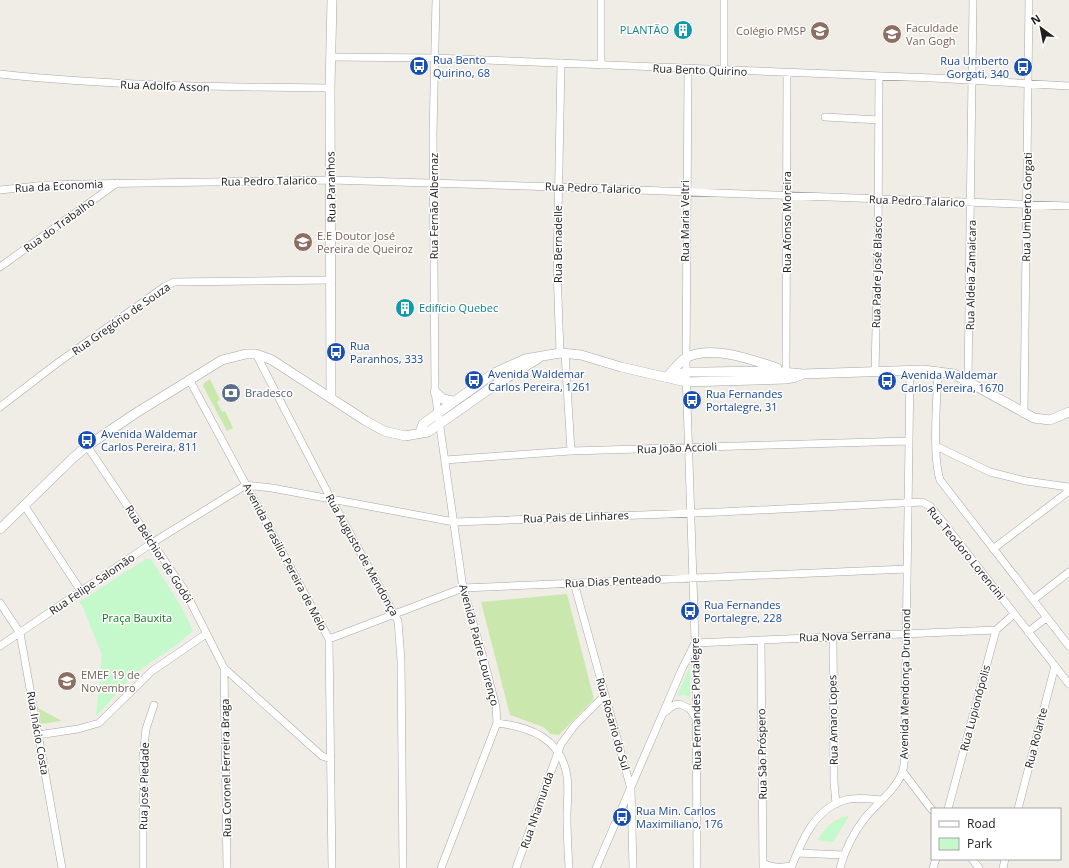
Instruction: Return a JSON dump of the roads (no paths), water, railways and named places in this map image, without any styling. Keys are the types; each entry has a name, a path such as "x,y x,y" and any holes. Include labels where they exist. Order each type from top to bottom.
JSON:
{"street":[{"name":"Rua Paranhos","path":"331,397 332,280 330,88 332,0"},
{"name":"Rua Fernão Albernaz","path":"436,0 434,58 435,392 438,412"},
{"path":"601,0 601,65"},
{"path":"724,0 724,71"},
{"name":"Rua Aldeia Zamaicara","path":"968,382 972,203 973,0"},
{"name":"Rua Umberto Gorgati","path":"1024,414 1029,0"},
{"name":"Rua Bento Quirino","path":"331,57 434,58 688,70 879,76 1069,86"},
{"name":"Rua Bernadelle","path":"561,63 557,269 571,451"},
{"name":"Rua Maria Veltri","path":"686,372 685,191 688,70"},
{"name":"Rua Afonso Moreira","path":"786,371 787,73"},
{"name":"Rua Adolfo Asson","path":"0,74 65,82 145,86 330,88"},
{"name":"Rua Padre José Blasco","path":"874,372 879,76"},
{"path":"825,117 879,120"},
{"name":"Rua Pedro Talarico","path":"117,183 331,180 685,191 1069,206"},
{"name":"Rua da Economia","path":"0,190 46,185 117,183"},
{"name":"Rua do Trabalho","path":"0,267 117,183"},
{"name":"Rua Gregório de Souza","path":"0,407 56,364 164,287 174,282 332,280"},
{"path":"420,433 423,424 438,412 500,370 525,359 563,353 581,355 633,370 686,382 786,379 803,374"},
{"path":"0,529 87,446 189,379 222,360 246,354 256,354 272,360 384,431 405,436 428,432 495,385 539,358"},
{"name":"Rua Augusto de Mendonça","path":"256,354 331,499 395,614 401,642 403,868"},
{"path":"667,377 685,358 698,354 726,354 746,358 786,371 803,374 910,370 938,371 954,374 1024,414 1034,418 1050,420 1069,412"},
{"path":"908,503 910,370"},
{"path":"667,377 686,372 786,371"},
{"name":"Rua Teodoro Lorencini","path":"938,371 936,446 937,470 940,480 1069,646"},
{"name":"Rua Fernandes Portalegre","path":"686,372 696,670 697,868"},
{"name":"Avenida Brasilio Pereira de Melo","path":"189,379 329,639 332,868"},
{"path":"435,392 443,399 453,401"},
{"name":"Avenida Padre Lourenço","path":"438,412 463,588 496,707 497,723 441,868"},
{"name":"Rua João Accioli","path":"445,460 571,451 909,441"},
{"name":"Rua Belchior de Godói","path":"87,446 185,590 224,668 322,756 331,759"},
{"path":"936,446 990,472 1026,481 1069,487"},
{"name":"Rua Pais de Linhares","path":"246,485 272,488 454,522 908,503"},
{"name":"Rua Felipe Salomão","path":"0,646 152,543 246,485"},
{"path":"993,549 1069,491"},
{"name":"Rua Teodoro Lorencini","path":"908,503 922,502 930,506 1069,684"},
{"name":"Avenida Mendonça Drumond","path":"840,868 844,855 856,831 903,772 907,634 908,503"},
{"path":"24,505 81,591"},
{"name":"Rua Dias Penteado","path":"329,639 463,588 907,569"},
{"path":"1033,600 1069,572"},
{"name":"Rua Rosario do Sul","path":"574,583 631,789 633,868"},
{"name":"Rua Inácio Costa","path":"0,603 20,633 62,868"},
{"path":"996,630 1014,614"},
{"path":"1028,632 1046,618"},
{"name":"Rua Nova Serrana","path":"695,642 996,630"},
{"name":"Rua Lupionópolis","path":"948,808 996,630"},
{"path":"38,735 78,729 99,723 152,671 206,634"},
{"name":"Rua Amaro Lopes","path":"833,637 834,782 836,804"},
{"name":"Rua São Próspero","path":"761,640 763,865"},
{"path":"596,868 662,714 695,642"},
{"path":"682,669 689,665 696,670"},
{"name":"Rua Rolarite","path":"1018,808 1055,666"},
{"name":"Rua Coronel Ferreira Braga","path":"224,668 227,868"},
{"name":"Rua Nhamunda","path":"516,868 557,752 566,736 605,695"},
{"path":"662,714 670,707 680,704 690,709 696,719"},
{"name":"Rua José Piedade","path":"143,868 143,756 146,729 154,705"},
{"path":"497,723 532,730 542,735 557,752 567,776 569,868"},
{"path":"903,772 931,809"},
{"path":"763,865 778,868 791,867 812,824 836,804 856,799 882,800"},
{"path":"797,853 844,855"},
{"path":"973,860 980,868"}],"place":[{"name":"PLANTÃO","path":"683,30"},
{"name":"Colégio PMSP","path":"820,31"},
{"name":"Faculdade Van Gogh","path":"892,34"},
{"name":"Rua Bento Quirino, 68","path":"419,66"},
{"name":"Rua Umberto Gorgati, 340","path":"1023,67"},
{"name":"E.E Doutor José Pereira de Queiroz","path":"303,242"},
{"name":"Edifício Quebec","path":"405,308"},
{"name":"Rua Paranhos, 333","path":"336,352"},
{"name":"Avenida Waldemar Carlos Pereira, 1261","path":"474,380"},
{"name":"Avenida Waldemar Carlos Pereira, 1670","path":"887,381"},
{"name":"Bradesco","path":"231,393"},
{"name":"Rua Fernandes Portalegre, 31","path":"692,400"},
{"name":"Avenida Waldemar Carlos Pereira, 811","path":"87,440"},
{"name":"Rua Fernandes Portalegre, 228","path":"690,611"},
{"name":"EMEF 19 de Novembro","path":"67,681"},
{"name":"Rua Min. Carlos Maximiliano, 176","path":"622,817"}],"park label":[{"name":"Praça Bauxita","path":"137,618"}]}
